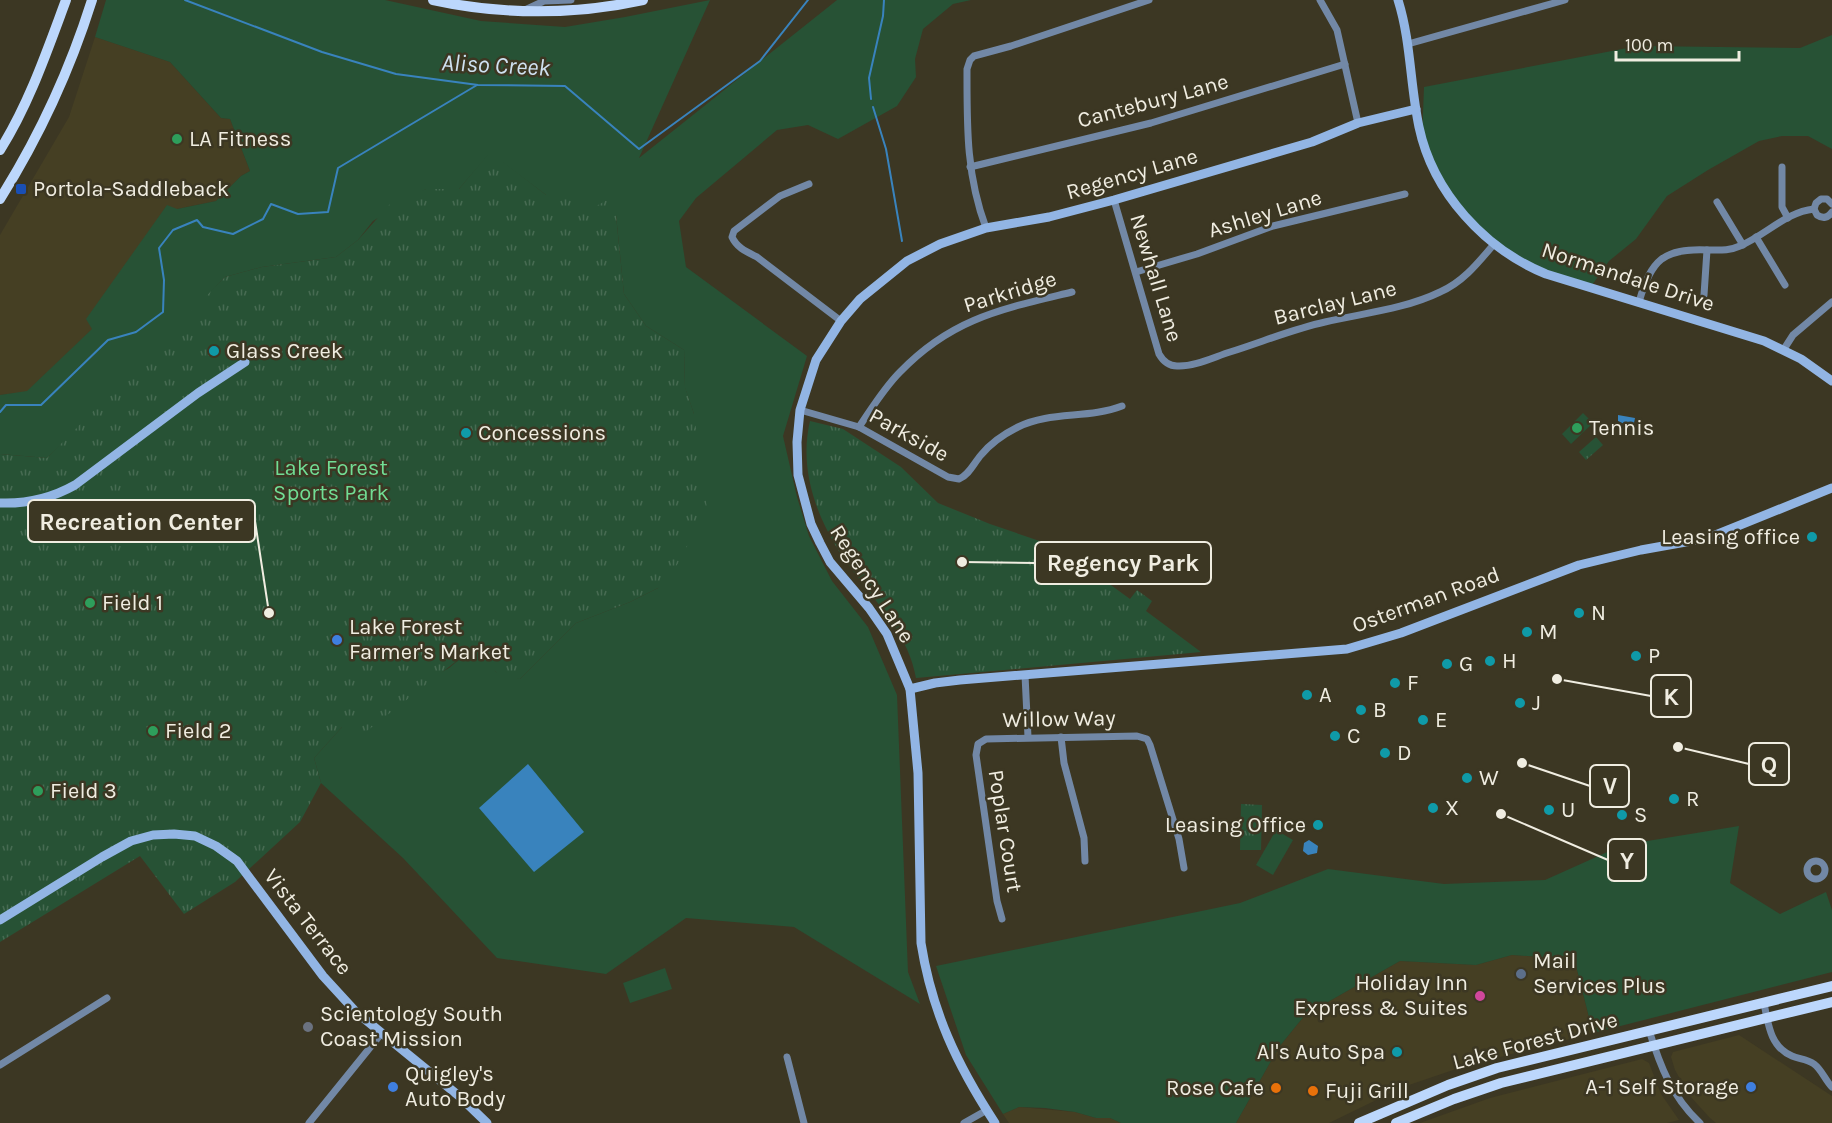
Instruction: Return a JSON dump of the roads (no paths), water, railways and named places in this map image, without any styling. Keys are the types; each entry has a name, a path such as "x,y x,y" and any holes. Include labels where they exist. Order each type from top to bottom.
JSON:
{"main road":[{"path":"0,150 27,96 66,0"},
{"path":"0,199 26,157 47,115 92,0"},
{"path":"433,0 472,7 525,10 585,9 643,0"},
{"name":"Lake Forest Drive","path":"1366,1121 1448,1085 1497,1068 1832,986"},
{"name":"Lake Forest Drive","path":"1396,1123 1501,1083 1832,1002"}],"street":[{"path":"525,10 544,1 571,0"},
{"path":"986,228 970,167 967,69 970,60 975,56 1011,46 1124,4 1149,0"},
{"path":"1320,0 1337,30 1358,123"},
{"name":"Normandale Drive","path":"1398,0 1408,44 1416,109 1424,147 1444,188 1469,220 1494,244 1529,267 1546,274 1752,336 1801,358 1832,381"},
{"path":"1529,0 1531,8"},
{"path":"1408,44 1565,0"},
{"name":"Cantebury Lane","path":"970,167 1151,123 1345,64"},
{"name":"Regency Lane","path":"995,1123 964,1074 948,1039 924,962 921,943 918,773 910,689 886,634 869,608 830,562 811,524 798,475 797,442 800,410 816,360 841,321 860,299 907,261 940,244 986,228 1048,217 1114,200 1312,142 1358,123 1416,109"},
{"path":"1782,167 1782,207 1788,218"},
{"path":"809,184 780,196 734,231 732,237 743,250 757,257 841,321"},
{"name":"Ashley Lane","path":"1136,272 1197,254 1273,226 1405,194"},
{"path":"1814,209 1816,203 1821,199 1827,199 1832,204"},
{"name":"Newhall Lane","path":"1114,200 1159,354 1168,364"},
{"path":"1717,202 1743,245"},
{"path":"1639,302 1649,272 1662,258 1686,250 1727,250 1743,245 1788,218 1805,210 1814,209"},
{"path":"1814,209 1820,217 1826,217 1832,213"},
{"path":"1756,237 1785,285"},
{"name":"Barclay Lane","path":"1168,364 1185,366 1294,330 1422,300 1456,284 1473,270 1494,244"},
{"path":"1704,295 1707,250"},
{"name":"Parkridge","path":"859,427 898,373 922,350 948,331 1004,308 1072,292"},
{"path":"1784,349 1793,335 1832,302"},
{"path":"0,503 35,501 63,492 198,393 245,362"},
{"name":"Parkside","path":"800,410 859,427 948,477 959,479 987,449 1018,427 1046,418 1099,414 1122,406"},
{"name":"Osterman Road","path":"910,689 943,682 1322,652 1359,646 1401,633 1579,565 1630,552 1716,536 1832,488"},
{"path":"1025,675 1028,736"},
{"name":"Willow Way","path":"976,748 986,739 1028,736 1137,736 1147,739 1179,839 1184,868"},
{"path":"1061,737 1064,763 1084,838 1085,861"},
{"name":"Poplar Court","path":"976,748 1002,919"},
{"name":"Vista Terrace","path":"0,920 131,841 153,835 195,836 216,846 237,861 323,976 356,1012 459,1096 487,1123"},
{"path":"0,1065 107,998"},
{"path":"1764,1003 1771,1034 1780,1048 1793,1056 1812,1062 1820,1069 1832,1087"},
{"path":"1649,1030 1672,1089 1680,1102 1700,1123"},
{"path":"309,1123 381,1034"},
{"path":"787,1057 804,1123"},
{"path":"964,1123 987,1110"}],"water":[{"path":"1618,415 1635,418 1633,428 1618,421"},
{"path":"528,764 584,832 534,872 479,808"},
{"path":"1309,840 1318,846 1317,853 1308,855 1303,851 1304,843"}],"waterway":[{"name":"Aliso Creek","path":"185,0 322,52 396,74 478,85 565,86 639,149 760,61 808,0"},
{"path":"871,99 869,78 883,16 884,0"},
{"name":"Glass Creek","path":"0,412 6,405 41,405 108,340 136,332 163,312 164,280 159,248 173,230 197,220 203,227 233,234 263,219 271,204 298,214 328,212 338,168 477,85"},
{"path":"873,107 886,149 902,241"}],"place":[{"name":"LA Fitness","path":"177,139"},
{"name":"Portola-Saddleback","path":"21,189"},
{"name":"Glass Creek","path":"214,351"},
{"name":"Tennis","path":"1577,428"},
{"name":"Concessions","path":"466,433"},
{"name":"Leasing office","path":"1812,537"},
{"name":"Regency Park","path":"962,562"},
{"name":"Field 1","path":"90,603"},
{"name":"Recreation Center","path":"269,613"},
{"name":"N","path":"1579,613"},
{"name":"M","path":"1527,632"},
{"name":"Lake Forest Farmer's Market","path":"337,640"},
{"name":"P","path":"1636,656"},
{"name":"H","path":"1490,661"},
{"name":"G","path":"1447,664"},
{"name":"K","path":"1557,679"},
{"name":"F","path":"1395,683"},
{"name":"A","path":"1307,695"},
{"name":"J","path":"1520,703"},
{"name":"B","path":"1361,710"},
{"name":"E","path":"1423,720"},
{"name":"Field 2","path":"153,731"},
{"name":"C","path":"1335,736"},
{"name":"Q","path":"1678,747"},
{"name":"D","path":"1385,753"},
{"name":"V","path":"1522,763"},
{"name":"W","path":"1467,778"},
{"name":"Field 3","path":"38,791"},
{"name":"R","path":"1674,799"},
{"name":"X","path":"1433,808"},
{"name":"U","path":"1549,810"},
{"name":"Y","path":"1501,814"},
{"name":"S","path":"1622,815"},
{"name":"Leasing Office","path":"1318,825"},
{"name":"Mail Services Plus","path":"1521,974"},
{"name":"Holiday Inn Express & Suites","path":"1480,996"},
{"name":"Scientology South Coast Mission","path":"308,1027"},
{"name":"Al's Auto Spa","path":"1397,1052"},
{"name":"Quigley's Auto Body","path":"393,1087"},
{"name":"A-1 Self Storage","path":"1751,1087"},
{"name":"Rose Cafe","path":"1276,1088"},
{"name":"Fuji Grill","path":"1313,1091"}],"park label":[{"name":"Lake Forest Sports Park","path":"331,480"}]}
